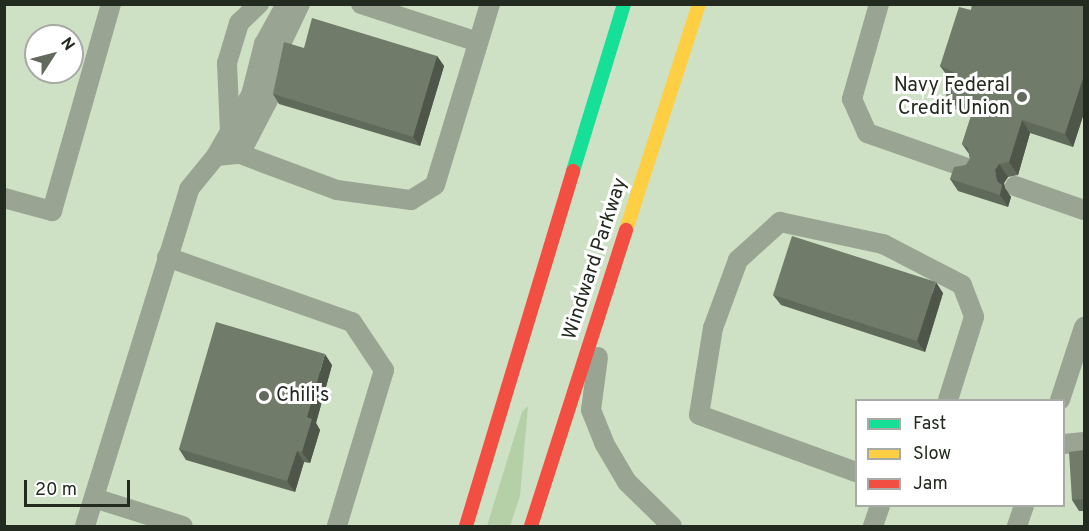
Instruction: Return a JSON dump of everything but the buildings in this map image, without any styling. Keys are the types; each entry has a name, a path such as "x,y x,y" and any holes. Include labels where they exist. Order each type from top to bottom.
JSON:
{"main road":[{"path":"466,526 624,4"},
{"name":"Windward Parkway","path":"531,526 699,4"}],"lane":[{"path":"4,198 52,211 111,4"},
{"path":"230,132 227,63 239,23 259,4"},
{"path":"85,526 189,189 216,156 251,95 264,44 283,10 298,4"},
{"path":"240,154 268,100 279,48 298,4"},
{"path":"361,4 478,42"},
{"path":"216,156 240,154 337,190 411,200 435,184 489,4"},
{"path":"879,4 852,99 867,133 967,168"},
{"path":"1015,186 1084,210"},
{"path":"855,472 699,415 713,328 738,260 780,222 884,244 962,285 974,316 948,399"},
{"path":"167,257 352,322 384,369 337,526"},
{"path":"607,289 591,410 604,443 627,482 672,526"},
{"path":"1060,399 1084,327"},
{"path":"1065,444 1084,442"},
{"path":"94,498 183,526"},
{"path":"873,526 880,507"},
{"path":"1017,526 1024,507"}],"shaded area":[{"path":"5,5 1084,5 1084,526 5,526"},
{"path":"528,406 520,496 510,526 487,526 522,412"}],"traffic: fast":[{"path":"573,171 624,4"}],"traffic: slow":[{"path":"626,230 699,4"}],"traffic: jam":[{"path":"466,526 573,171"},
{"path":"531,526 626,230"}],"place":[{"name":"Navy Federal Credit Union","path":"1022,97"},
{"name":"Chili's","path":"264,396"}]}
